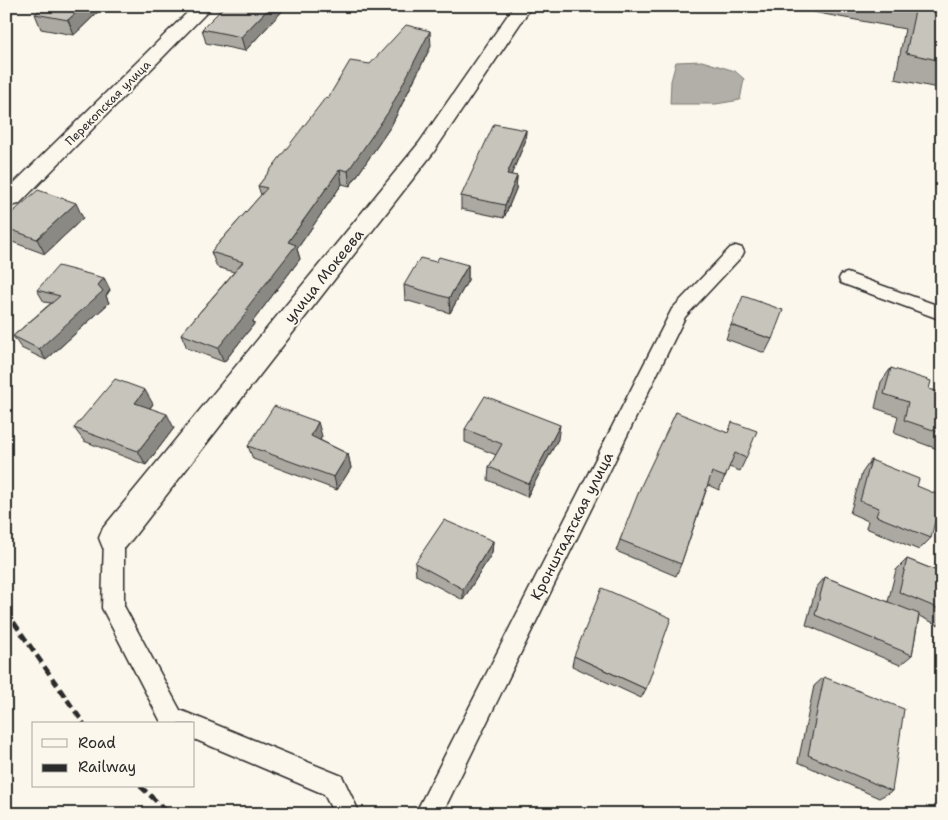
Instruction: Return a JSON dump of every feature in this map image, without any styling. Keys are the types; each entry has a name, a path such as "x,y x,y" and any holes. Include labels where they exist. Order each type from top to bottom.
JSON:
{"street":[{"name":"Перекопская улица","path":"11,199 204,6"},
{"name":"улица Мокеева","path":"114,538 426,148 523,6"}],"lane":[{"name":"Кронштадтская улица","path":"428,814 678,313 736,252"},
{"path":"847,279 942,314"},
{"path":"114,538 113,608 172,718 181,722"},
{"path":"195,727 333,785 347,814"}],"shaded area":[{"path":"702,61 735,71 744,79 740,100 716,104 670,104 671,81 676,62"}],"building":[{"path":"44,6 83,6 68,20 35,14"},
{"path":"225,6 271,6 241,37 202,29"},
{"path":"916,6 942,6 942,61 906,53"},
{"path":"406,25 430,31 389,111 348,171 340,169 288,242 296,245 246,309 249,310 218,348 181,334 243,262 211,252 267,188 258,186 326,97 328,98 350,61 370,64"},
{"path":"494,124 526,130 507,174 517,176 505,205 461,196"},
{"path":"38,190 76,203 37,239 6,228 6,218"},
{"path":"439,257 468,265 449,298 404,285 420,258 436,262"},
{"path":"58,266 104,278 98,285 103,291 39,349 13,336 60,296 37,290"},
{"path":"743,296 783,310 772,339 731,325"},
{"path":"891,368 931,381 929,389 942,393 942,433 904,420 908,402 884,394"},
{"path":"115,379 145,390 135,403 167,414 138,451 74,428"},
{"path":"485,396 560,425 529,484 489,467 502,444 465,429"},
{"path":"274,406 318,422 311,436 348,454 334,477 248,446"},
{"path":"676,412 728,433 732,422 757,431 746,458 735,453 725,477 712,472 681,564 620,540 641,486"},
{"path":"871,460 919,479 917,486 941,496 931,538 876,516 879,508 860,501"},
{"path":"444,520 493,541 463,589 415,563"},
{"path":"907,559 942,573 942,610 899,592"},
{"path":"825,577 919,614 912,655 815,615"},
{"path":"602,588 671,618 646,689 574,656"},
{"path":"824,677 904,709 892,791 808,755"}],"railway":[{"path":"6,611 83,722"},
{"path":"142,788 170,814"}]}
